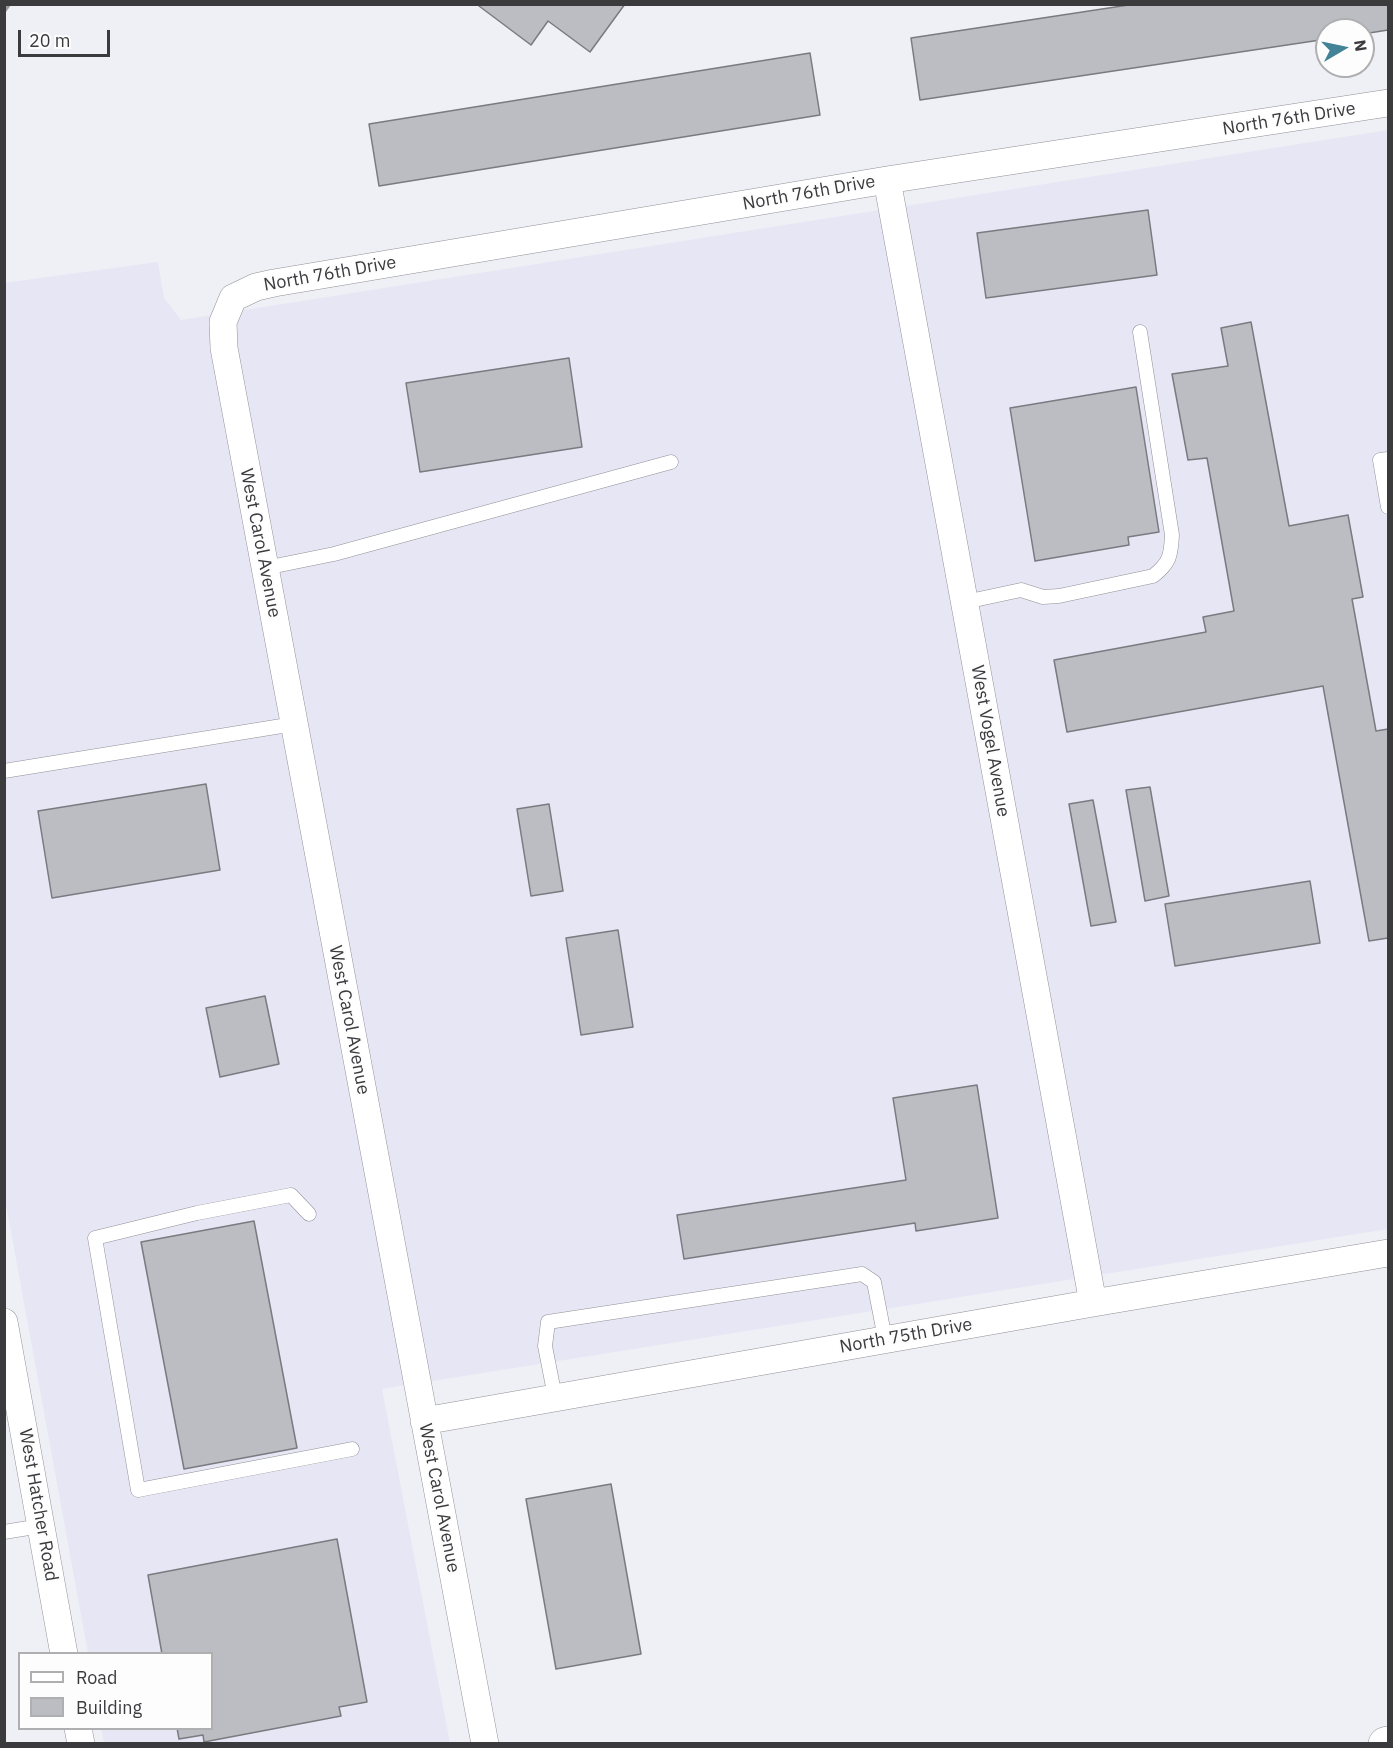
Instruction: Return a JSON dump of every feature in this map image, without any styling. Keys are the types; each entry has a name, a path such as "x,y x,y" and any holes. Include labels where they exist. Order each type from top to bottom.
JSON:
{"street":[{"name":"North 76th Drive","path":"233,298 256,287 274,283 887,180 1389,103"},
{"name":"West Vogel Avenue","path":"887,180 1093,1303"},
{"name":"West Carol Avenue","path":"233,298 223,322 224,348 485,1743"},
{"name":"North 75th Drive","path":"424,1421 1389,1253"},
{"name":"West Hatcher Road","path":"4,1322 64,1652"}],"lane":[{"path":"965,602 1021,590 1043,597 1059,596 1153,576 1163,568 1171,555 1172,535 1140,332"},
{"path":"1389,459 1380,460 1389,507"},
{"path":"265,568 334,554 671,462"},
{"path":"4,771 294,724"},
{"path":"309,1214 291,1195 197,1213 95,1239 138,1490 352,1449"},
{"path":"555,1397 545,1346 548,1322 862,1274 874,1282 885,1339"},
{"path":"4,1532 41,1526"}],"shaded area":[{"path":"1388,130 1388,1229 382,1389 450,1743 104,1743 101,1730 213,1730 213,1652 88,1652 5,1199 4,283 158,262 164,298 181,320"}],"building":[{"path":"480,4 625,4 590,52 548,21 531,45 479,6"},
{"path":"1135,4 1388,4 1388,30 1375,32 1375,18 1315,18 1315,41 920,100 911,38"},
{"path":"810,53 820,115 379,186 369,124"},
{"path":"1148,210 1157,275 986,298 977,233"},
{"path":"1251,322 1289,526 1348,515 1363,597 1352,599 1376,731 1388,729 1388,938 1369,941 1323,686 1067,732 1054,660 1206,632 1203,617 1234,611 1207,458 1188,460 1172,374 1228,366 1221,328"},
{"path":"569,358 582,447 420,472 406,383"},
{"path":"1136,387 1159,532 1128,537 1129,545 1035,561 1010,408"},
{"path":"206,784 220,870 52,898 38,811"},
{"path":"1150,787 1169,896 1145,901 1126,790"},
{"path":"1093,800 1116,922 1091,926 1069,804"},
{"path":"549,804 563,891 531,896 517,809"},
{"path":"1310,881 1320,943 1175,966 1165,904"},
{"path":"618,930 633,1027 581,1035 566,938"},
{"path":"265,996 279,1064 220,1077 206,1008"},
{"path":"977,1085 998,1218 916,1231 915,1223 684,1259 677,1215 906,1180 893,1098"},
{"path":"254,1221 297,1448 184,1469 141,1242"},
{"path":"611,1484 641,1654 556,1669 526,1499"},
{"path":"337,1539 367,1702 339,1707 341,1716 204,1742 203,1735 179,1739 177,1730 213,1730 213,1652 162,1652 148,1575"}],"railway":[{"path":"4,11 9,4"}]}
